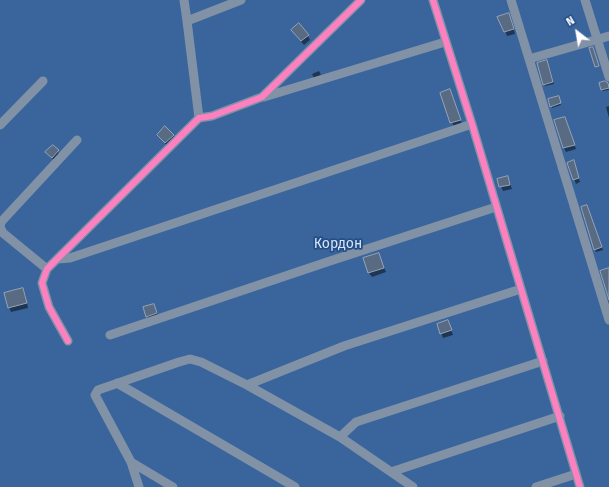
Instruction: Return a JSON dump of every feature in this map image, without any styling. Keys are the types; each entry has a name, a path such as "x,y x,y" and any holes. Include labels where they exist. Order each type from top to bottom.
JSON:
{"street":[{"path":"184,0 188,20 199,118"},
{"path":"188,20 241,0"},
{"path":"262,97 361,0"},
{"path":"433,0 472,124 580,487"},
{"path":"511,0 609,320"},
{"path":"586,0 609,77"},
{"path":"529,59 609,36"},
{"path":"68,341 49,307 42,283 47,269 199,118 212,116 262,97 445,42"},
{"path":"0,125 43,81"},
{"path":"58,259 70,258 472,124"},
{"path":"47,269 3,233 0,227 1,222 76,140"},
{"path":"110,335 496,207"},
{"path":"247,385 344,346 520,289"},
{"path":"139,487 131,462 95,395 98,390 190,359 201,362 247,385 340,437 413,487"},
{"path":"340,437 356,422 543,361"},
{"path":"117,383 295,487"},
{"path":"391,472 560,416"},
{"path":"131,462 173,487"},
{"path":"536,487 576,474"}],"green space":[{"name":"Кордон","path":"0,0 609,0 609,487 0,487"}],"building":[{"path":"509,13 514,29 504,32 497,17"},
{"path":"299,23 309,35 301,41 291,30"},
{"path":"593,47 599,66 595,67 589,48"},
{"path":"547,60 553,82 543,85 537,63"},
{"path":"605,81 608,83 609,88 601,90 599,83"},
{"path":"450,89 461,120 450,123 440,93"},
{"path":"559,96 561,103 550,107 548,99"},
{"path":"565,117 575,145 563,148 554,120"},
{"path":"165,126 174,135 165,143 157,135"},
{"path":"53,145 59,150 52,158 45,152"},
{"path":"574,160 579,178 573,180 567,163"},
{"path":"508,176 510,185 499,187 497,179"},
{"path":"587,205 602,247 594,250 581,207"},
{"path":"379,253 384,268 368,273 363,258"},
{"path":"609,268 609,300 600,271"},
{"path":"23,288 27,303 8,308 4,293"},
{"path":"154,304 157,313 146,317 143,307"},
{"path":"448,320 452,330 440,334 437,324"}],"cycle path":[{"path":"68,341 49,307 42,283 47,269 199,118 212,116 262,97 361,0"},
{"path":"433,0 472,124 580,487"}]}
